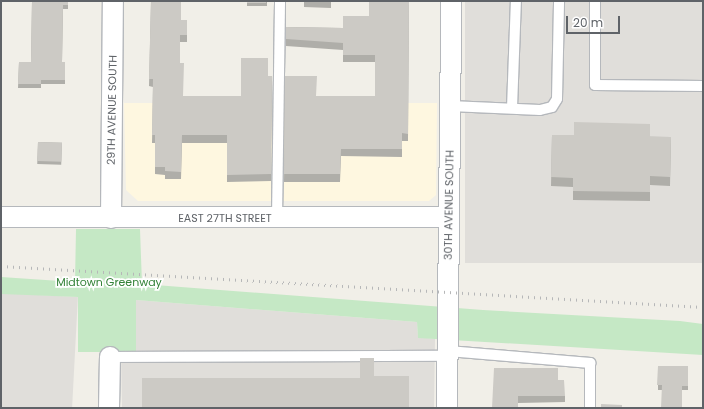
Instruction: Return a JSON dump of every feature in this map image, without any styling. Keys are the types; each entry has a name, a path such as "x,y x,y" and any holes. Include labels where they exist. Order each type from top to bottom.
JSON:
{"street":[{"name":"29TH AVENUE SOUTH","path":"111,218 113,1"},
{"name":"30TH AVENUE SOUTH","path":"447,408 451,1"},
{"name":"EAST 27TH STREET","path":"1,217 449,217"},
{"path":"109,408 110,358"}],"lane":[{"path":"277,218 280,1"},
{"path":"512,108 516,1"},
{"path":"450,106 540,110 552,107 557,99 559,1"},
{"path":"595,1 595,85 703,86"},
{"path":"110,358 447,353 590,363 590,408"}],"shaded area":[{"path":"465,1 703,1 703,263 465,263"},
{"path":"124,103 437,103 436,195 429,201 138,201 126,190"},
{"path":"1,293 78,297 72,408 1,408"},
{"path":"136,300 417,322 418,337 435,339 434,408 122,408 121,352 136,352"}],"green space":[{"name":"Midtown Greenway","path":"76,229 140,229 142,284 483,310 680,321 703,324 703,355 418,338 417,322 136,300 136,352 78,352 78,297 1,294 1,277 75,282"}],"building":[{"path":"32,1 68,1 68,5 63,5 62,62 65,62 65,80 41,80 41,84 18,84 19,62 31,62"},
{"path":"151,1 181,1 181,20 187,20 187,35 180,35 180,63 184,63 183,96 241,96 241,58 268,58 268,76 272,76 271,174 227,175 227,135 182,135 181,172 165,171 165,167 155,167 155,135 152,135 153,79 149,79"},
{"path":"247,1 266,1 266,3 247,3"},
{"path":"331,1 331,2 304,2"},
{"path":"369,1 409,1 408,134 402,133 402,149 341,149 340,174 284,174 285,76 317,76 316,96 375,96 375,55 343,55 343,43 286,39 286,27 343,28 343,16 369,16"},
{"path":"574,122 650,124 650,137 671,137 670,177 650,176 650,192 573,191 573,178 551,177 552,135 574,135"},
{"path":"38,142 62,143 61,162 37,161"},
{"path":"360,358 374,358 374,376 409,376 409,408 142,408 142,378 360,378"},
{"path":"658,366 688,366 688,386 682,386 682,408 661,408 662,385 657,385"},
{"path":"494,368 558,368 558,380 564,380 565,396 518,396 518,408 492,408"},
{"path":"601,404 622,405 622,408 601,408"}],"railway":[{"path":"1,266 703,307"}]}
